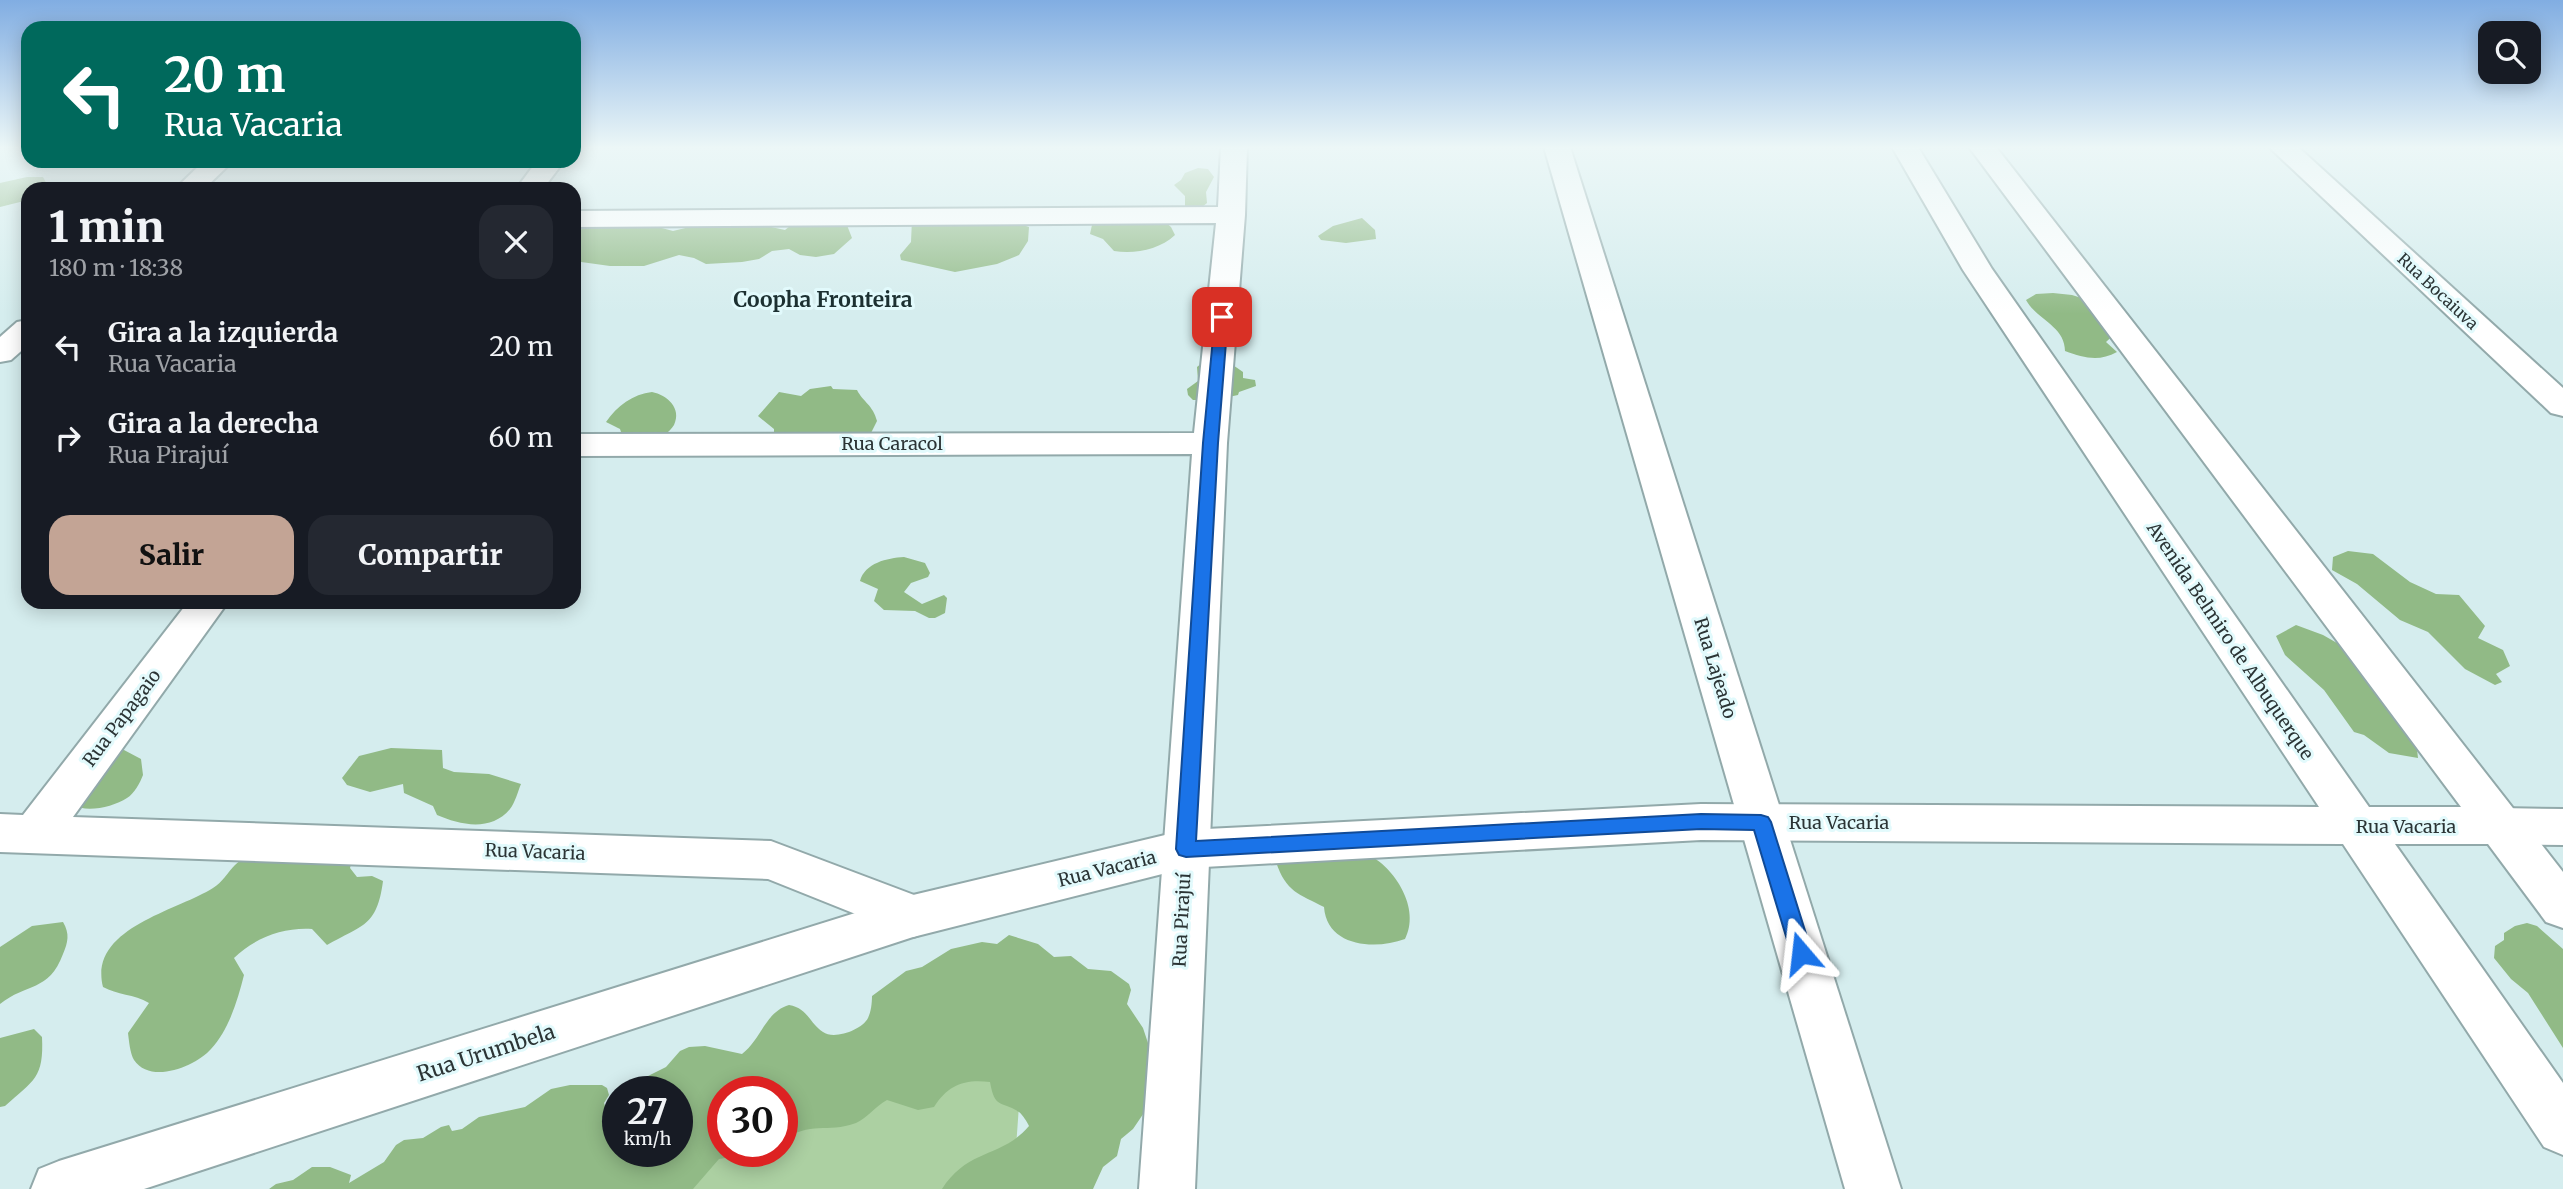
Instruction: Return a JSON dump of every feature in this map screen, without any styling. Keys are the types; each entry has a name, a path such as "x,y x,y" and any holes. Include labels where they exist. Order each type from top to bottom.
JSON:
{"street":[{"name":"Rua Pirajuí","path":"1167,1189 1210,443 1232,202"},
{"name":"Rua Lajeado","path":"1574,202 1873,1189"},
{"name":"Avenida Belmiro de Albuquerque","path":"1938,202 1978,270 2563,1129"},
{"path":"2024,202 2563,908"},
{"name":"Rua Bocaiuva","path":"2342,202 2563,406"},
{"path":"581,219 1231,215"},
{"path":"0,353 21,335"},
{"name":"Rua Caracol","path":"581,445 1210,443"},
{"name":"Rua Papagaio","path":"18,833 203,609"},
{"name":"Rua Vacaria","path":"18,833 771,860 913,916 1186,849 1701,821 2563,827"},
{"name":"Rua Urumbela","path":"81,1185 913,916"}],"green space":[{"path":"0,202 18,202 0,207"},
{"path":"1185,202 1207,202 1202,207 1185,206"},
{"path":"933,209 977,210 1029,227 1028,241 1019,255 997,264 955,272 901,260 900,255 911,242 912,219"},
{"path":"1153,212 1171,227 1175,235 1154,247 1130,252 1114,251 1103,239 1090,234 1092,225 1098,221"},
{"path":"843,215 852,238 834,254 816,257 800,255 789,249 772,251 759,259 742,262 706,264 679,255 644,266 610,266 581,262 581,229 594,226 647,224 673,231 710,222 757,224 785,230 795,222"},
{"path":"1362,218 1375,230 1376,239 1346,243 1321,240 1318,236 1333,226"},
{"path":"2036,294 2072,295 2110,307 2122,327 2106,342 2117,352 2091,358 2065,351 2064,342 2056,329 2026,300"},
{"path":"1207,359 1230,363 1243,372 1243,378 1255,380 1256,386 1239,392 1238,395 1214,400 1193,400 1187,389 1198,381 1197,367"},
{"path":"831,386 833,389 857,390 870,407 877,421 869,437 774,435 774,429 758,416 779,392 801,396 810,389"},
{"path":"652,392 668,399 676,413 672,428 653,445 622,435 620,429 606,422 626,402 638,395"},
{"path":"2348,551 2373,554 2410,582 2436,594 2459,595 2485,626 2478,638 2503,650 2510,666 2496,674 2502,682 2495,685 2465,669 2428,632 2400,620 2357,584 2332,570 2333,557"},
{"path":"904,557 925,563 930,573 928,577 911,583 904,592 922,604 944,595 947,598 945,613 929,618 915,611 884,610 874,601 878,589 860,581 863,575 877,563"},
{"path":"2296,625 2323,635 2372,663 2416,741 2418,758 2389,753 2364,735 2354,732 2324,690 2285,655 2276,636"},
{"path":"391,748 442,750 443,768 454,772 489,774 521,784 512,806 502,816 485,824 465,824 437,815 433,806 404,793 403,784 370,792 347,785 342,778 359,756"},
{"path":"124,750 141,759 143,775 132,794 100,808 85,809 73,805 95,753"},
{"path":"254,854 354,854 350,868 357,877 372,876 383,881 377,908 366,923 327,945 312,929 301,929 270,935 242,951 234,958 244,975 236,1004 228,1024 211,1049 185,1067 162,1072 142,1067 134,1060 128,1033 149,1003 103,987 102,967 109,950 139,924 216,886 237,863"},
{"path":"1367,854 1387,869 1402,890 1410,915 1405,939 1367,944 1343,938 1327,920 1324,907 1294,891 1284,880 1276,862"},
{"path":"63,922 67,930 67,942 51,975 0,1004 0,947 32,926"},
{"path":"2527,923 2537,926 2563,949 2563,1048 2528,993 2511,979 2494,958 2495,946 2504,940 2504,933"},
{"path":"1009,935 1038,944 1054,957 1071,956 1088,969 1111,971 1129,984 1131,990 1127,1004 1143,1028 1152,1055 1152,1101 1133,1129 1121,1139 1117,1156 1103,1167 1093,1189 942,1189 963,1166 1008,1144 1029,1126 1019,1112 997,1101 990,1082 958,1085 945,1093 934,1107 918,1110 887,1100 856,1123 798,1133 798,1076 707,1076 707,1167 712,1167 693,1189 269,1189 276,1184 293,1180 312,1167 330,1167 351,1175 349,1183 384,1162 396,1145 404,1140 423,1138 449,1125 452,1131 462,1129 479,1117 525,1107 551,1089 570,1085 602,1085 602,1167 693,1167 693,1076 648,1076 666,1067 680,1051 689,1047 705,1046 742,1054 774,1014 789,1005 804,1012 823,1032 834,1035 847,1032 860,1026 868,1018 872,996 906,971 922,967 951,949 982,942 997,944"},
{"path":"1025,1022 1013,1189 529,1189 617,1167 693,1167 693,1152 707,1152 707,1167 798,1167 798,1099"},
{"path":"34,1029 42,1037 39,1070 30,1084 5,1106 0,1107 0,1038"}],"district":[{"name":"Coopha Fronteira","path":"823,300"}],"route":[{"path":"1222,317 1210,443 1186,849 1701,821 1761,822 1801,953"}]}
